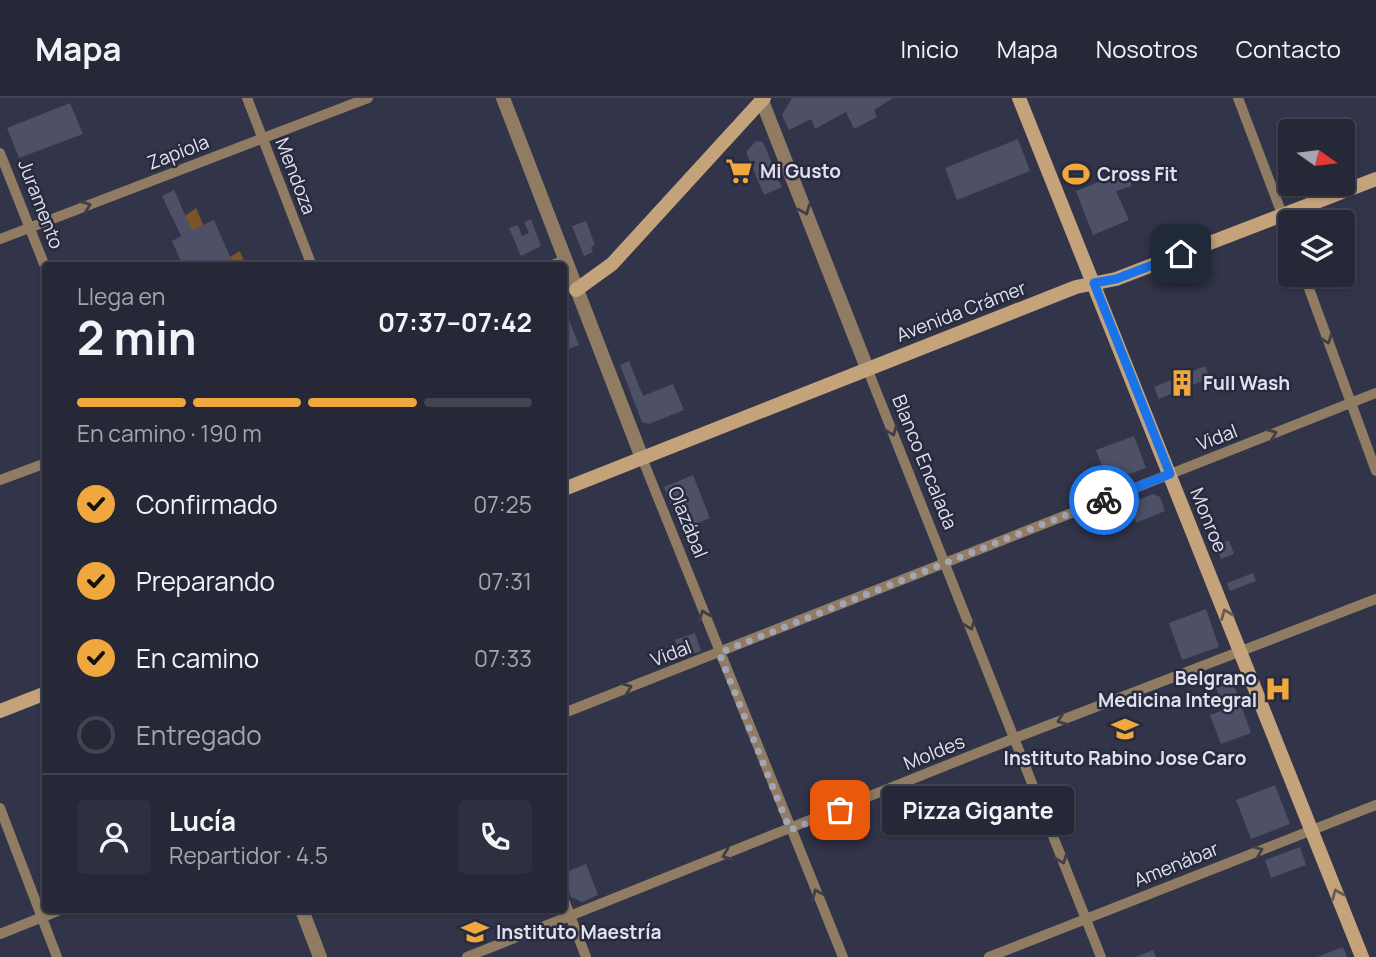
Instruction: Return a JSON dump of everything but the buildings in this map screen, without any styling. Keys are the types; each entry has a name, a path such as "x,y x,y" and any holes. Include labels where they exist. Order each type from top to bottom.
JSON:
{"main road":[{"name":"Monroe","path":"1019,98 1362,957"},
{"path":"576,290 612,264 762,99"},
{"name":"Avenida Crámer","path":"1295,210 1376,179"},
{"name":"Avenida Crámer","path":"567,488 1076,287 1116,279 1278,217"},
{"path":"0,711 42,695"}],"street":[{"name":"Mendoza","path":"247,98 310,262"},
{"name":"Zapiola","path":"0,239 368,98"},
{"name":"Olazábal","path":"503,98 565,260"},
{"path":"1238,98 1280,210"},
{"name":"Blanco Encalada","path":"762,99 1101,957"},
{"name":"Juramento","path":"0,153 43,262"},
{"path":"560,262 565,260"},
{"name":"Olazábal","path":"567,265 719,653 843,957"},
{"path":"1308,287 1376,471"},
{"name":"Vidal","path":"567,712 1376,393"},
{"path":"0,480 42,464"},
{"name":"Moldes","path":"467,957 1015,738 1376,599"},
{"name":"Amenábar","path":"989,957 1376,805"},
{"path":"0,808 57,957"},
{"path":"567,908 586,957"},
{"path":"0,934 52,913"},
{"path":"303,913 320,957"}],"shaded area":[{"path":"196,208 220,262 207,262 185,216"},
{"path":"240,251 244,262 222,262"}],"way so far":[{"path":"840,810 790,830 719,653 1104,500"}],"place":[{"name":"Mi Gusto","path":"739,171"},
{"name":"Cross Fit","path":"1076,174"},
{"name":"Full Wash","path":"1182,383"},
{"name":"Belgrano Medicina Integral","path":"1278,689"},
{"name":"Instituto Rabino Jose Caro","path":"1125,729"},
{"name":"Pizza Gigante","path":"840,810"},
{"name":"Instituto Maestría","path":"475,932"}],"route":[{"path":"1104,500 1170,474 1094,283 1116,279 1181,254"}]}
